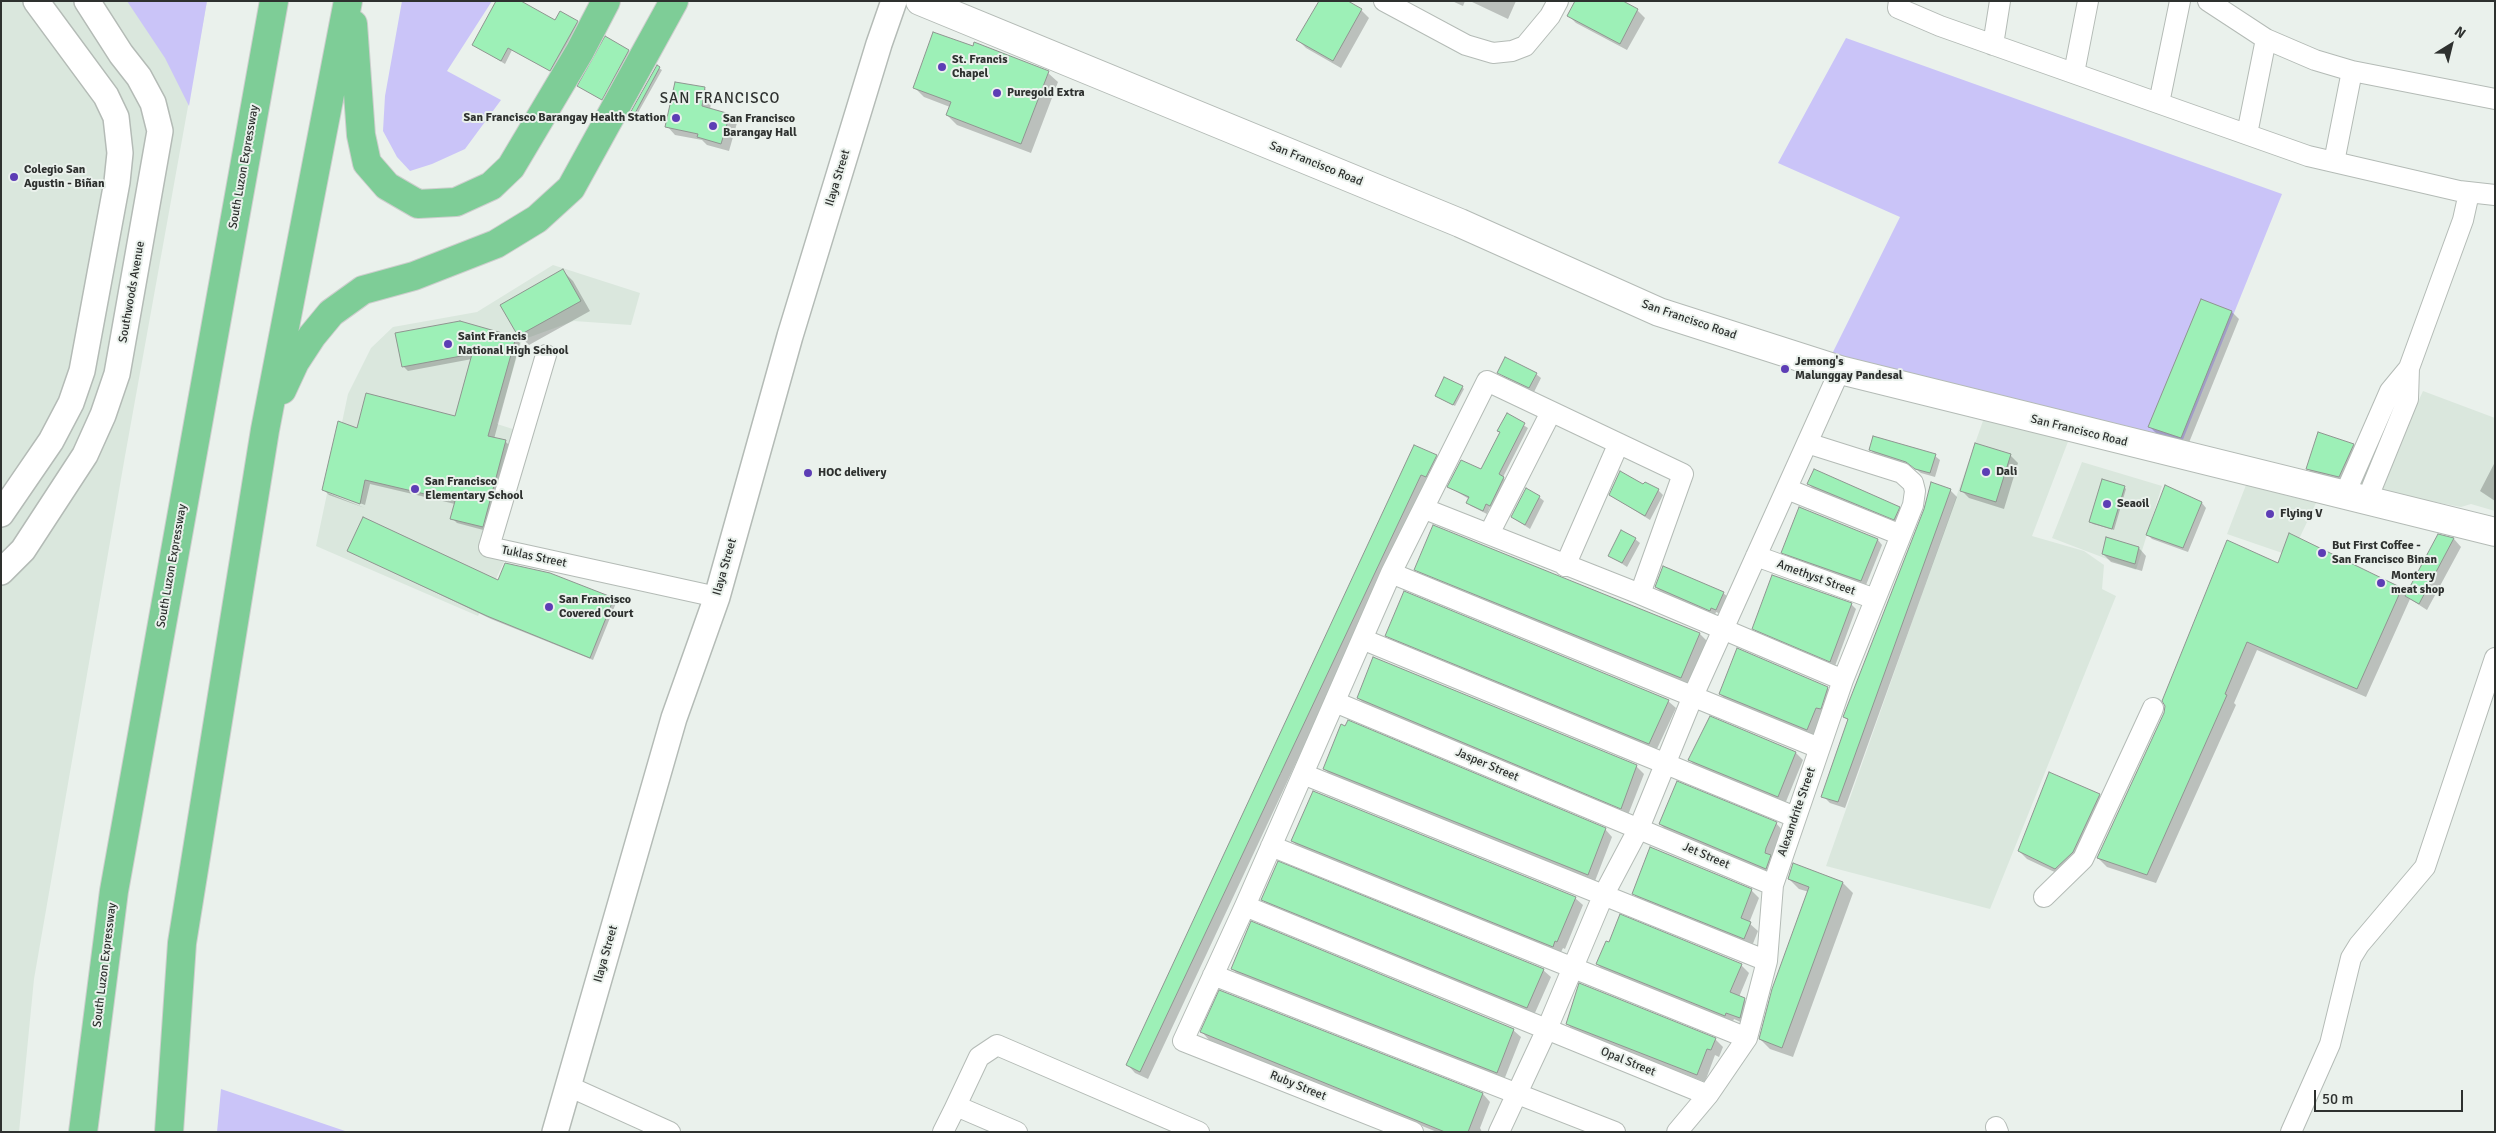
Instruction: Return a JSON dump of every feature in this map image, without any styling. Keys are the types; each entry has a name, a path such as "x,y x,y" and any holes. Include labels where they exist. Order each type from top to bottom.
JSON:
{"highway":[{"name":"South Luzon Expressway","path":"83,1132 114,891 274,1"},
{"path":"169,1132 182,943 265,430 348,1"},
{"path":"352,1 361,135 367,163 386,186 418,204 456,202 491,186 511,167 580,51 606,1"},
{"path":"265,430 295,362 330,313 363,290 414,276 496,244 538,220 571,188 674,1"}],"main road":[{"name":"San Francisco Road","path":"920,1 1460,223 1659,312 1840,370 2355,499 2495,532"}],"street":[{"path":"1,514 51,441 71,404 82,371 117,182 120,153 116,117 106,96 36,1"},
{"name":"Southwoods Avenue","path":"1,572 23,550 34,534 85,455 103,415 117,374 160,131 152,103 140,77 120,54 87,1"},
{"name":"Ilaya Street","path":"555,1132 674,718 717,597 790,336 879,44 894,1"},
{"path":"1395,4 1466,45 1493,53 1512,51 1525,46 1550,16 1558,1"},
{"path":"1899,1 1898,8 1993,45 2308,156 2469,193 2495,195"},
{"path":"1993,45 2000,1"},
{"path":"2074,74 2088,1"},
{"path":"2159,103 2180,1"},
{"path":"2208,1 2266,39 2315,60 2352,71 2495,99"},
{"path":"2247,134 2266,39"},
{"path":"2334,162 2352,71"},
{"path":"120,153 155,160"},
{"path":"2355,499 2408,399 2409,368 2463,220 2469,193"},
{"name":"Tuklas Street","path":"546,355 488,547 717,597"},
{"path":"1499,1132 1547,1029 1603,896 1638,828 1722,630 1840,370"},
{"path":"1616,1132 1213,975 1391,573 1425,509 1486,381 1618,445 1683,474 1640,594"},
{"path":"1490,534 1551,412"},
{"name":"Alexandrite Street","path":"1677,1132 1708,1095 1747,1038 1767,961 1773,884 1843,680 1913,506 1915,491 1913,483 1902,473 1807,444"},
{"path":"1565,566 1618,445"},
{"path":"1786,489 1901,535"},
{"path":"1425,509 1565,566 1640,594 1843,680"},
{"name":"Amethyst Street","path":"1756,556 1875,599"},
{"path":"1391,573 1819,748"},
{"path":"1362,639 1795,817"},
{"path":"2291,1132 2330,1044 2351,958 2359,945 2424,867 2487,708 2495,658"},
{"name":"Jasper Street","path":"1335,702 1638,828"},
{"path":"2044,896 2083,859 2153,708"},
{"path":"1303,774 1767,961"},
{"name":"Jet Street","path":"1638,828 1773,884"},
{"path":"1271,846 1747,1038"},
{"name":"Opal Street","path":"1245,906 1708,1095"},
{"name":"Ruby Street","path":"1213,975 1183,1041 1413,1132"},
{"path":"943,1132 979,1057 997,1045 1198,1132"},
{"path":"568,1086 670,1132"},
{"path":"954,1110 961,1108 1005,1130"}],"shaded area":[{"path":"1,1 207,1 34,979 19,1132 1,1132"},
{"path":"127,1 207,1 189,106 165,58"},
{"path":"402,1 492,1 447,71 501,100 465,149 432,164 410,171 397,157 383,131 385,96"},
{"path":"1846,38 2282,194 2182,442 1830,358 1900,217 1778,163"},
{"name":"San Francisco Elementary School","path":"553,265 640,293 631,325 574,321 522,340 497,424 519,431 484,550 506,558 478,616 316,546 348,394 371,348 393,327 477,312"},
{"path":"2423,391 2495,418 2495,511 2471,504 2461,507 2377,491"},
{"path":"1984,418 2069,439 2032,536 2084,551 2104,565 2102,589 2116,596 1990,909 1826,866"},
{"path":"2082,462 2162,486 2136,570 2052,538"},
{"path":"2246,485 2316,503 2291,556 2227,534"},
{"path":"221,1089 348,1132 217,1132"}],"building":[{"path":"496,1 521,1 555,20 560,11 578,21 550,71 508,48 501,61 472,45"},
{"path":"1319,1 1348,1 1362,9 1333,61 1296,40"},
{"path":"1575,1 1623,1 1638,9 1620,44 1567,16"},
{"name":"Puregold Extra","path":"933,32 973,46 974,42 1049,71 1021,144 946,115 951,102 913,88"},
{"path":"605,36 629,50 602,100 577,86"},
{"path":"657,65 660,67 633,117 629,115"},
{"path":"675,82 705,87 702,106 730,114 721,144 697,137 698,134 665,127"},
{"path":"563,269 581,301 518,336 500,305"},
{"path":"2201,299 2232,311 2181,438 2148,427"},
{"path":"460,321 516,337 488,436 506,440 483,527 450,519 455,501 365,480 360,504 322,490 338,421 357,428 366,393 455,416 472,354 402,367 395,333"},
{"path":"1505,357 1537,373 1529,388 1497,373"},
{"path":"1444,377 1463,386 1453,405 1435,396"},
{"path":"1507,413 1525,423 1499,474 1504,477 1490,506 1486,504 1483,511 1466,503 1469,497 1447,487 1461,460 1481,469 1500,432 1497,431"},
{"path":"2318,432 2354,444 2339,477 2306,469"},
{"path":"1873,436 1936,454 1930,473 1915,469 1906,462 1869,450"},
{"name":"Dali","path":"1975,443 2011,454 1996,502 1960,491"},
{"path":"1414,445 1437,455 1426,477 1421,475 1140,1072 1126,1065"},
{"path":"1814,469 1900,507 1894,520 1807,484"},
{"path":"1620,471 1643,484 1645,482 1659,489 1645,516 1609,495"},
{"name":"Seaoil","path":"2102,479 2125,486 2112,529 2089,522"},
{"path":"1931,482 1951,489 1838,802 1821,797 1848,719 1843,717 1924,509"},
{"path":"2165,485 2202,502 2183,548 2146,535"},
{"path":"1526,488 1540,496 1525,525 1511,517"},
{"path":"1799,507 1878,539 1861,581 1781,553"},
{"path":"363,517 498,580 505,563 550,573 614,598 590,658 487,616 347,551"},
{"path":"1433,525 1700,633 1681,678 1414,570"},
{"path":"1621,530 1636,538 1622,563 1608,556"},
{"path":"2289,533 2402,588 2357,689 2247,642 2225,694 2227,695 2147,875 2097,858 2164,713 2165,706 2162,701 2227,540 2278,563"},
{"path":"2438,534 2454,538 2419,604 2405,596"},
{"path":"2106,537 2139,547 2135,564 2102,554"},
{"path":"1663,566 1724,592 1716,610 1711,608 1710,611 1655,587"},
{"path":"1772,575 1852,603 1830,662 1752,629"},
{"path":"1404,591 1669,700 1649,744 1385,636"},
{"path":"1737,648 1828,687 1821,709 1816,708 1807,730 1719,694"},
{"path":"1373,657 1637,765 1621,809 1357,698"},
{"path":"1710,716 1796,752 1778,797 1688,760"},
{"path":"1348,720 1606,828 1588,875 1323,769 1341,724 1345,726"},
{"path":"2049,772 2100,794 2073,852 2055,869 2018,851"},
{"path":"1677,781 1777,822 1766,848 1765,853 1771,855 1766,869 1659,824"},
{"path":"1313,791 1576,897 1557,942 1555,941 1553,947 1291,841"},
{"path":"1650,847 1752,889 1741,918 1751,922 1744,939 1632,894"},
{"path":"1278,861 1544,969 1527,1008 1261,900"},
{"path":"1793,863 1843,882 1782,1048 1759,1039 1772,989 1809,887 1788,879"},
{"path":"1620,914 1742,964 1730,992 1745,998 1740,1018 1726,1013 1725,1016 1596,964 1606,941 1609,942"},
{"path":"1251,921 1514,1029 1497,1073 1231,969"},
{"path":"1579,983 1716,1038 1711,1050 1707,1049 1697,1075 1566,1024"},
{"path":"1219,990 1483,1093 1468,1132 1445,1132 1200,1032"}],"place":[{"name":"St. Francis Chapel","path":"942,67"},
{"name":"Puregold Extra","path":"997,93"},
{"name":"San Francisco Barangay Health Station","path":"676,118"},
{"name":"San Francisco Barangay Hall","path":"713,126"},
{"name":"Colegio San Agustin - Biñan","path":"14,177"},
{"name":"Saint Francis National High School","path":"448,344"},
{"name":"Jemong's Malunggay Pandesal","path":"1785,369"},
{"name":"Dali","path":"1986,472"},
{"name":"HOC delivery","path":"808,473"},
{"name":"San Francisco Elementary School","path":"415,489"},
{"name":"Seaoil","path":"2107,504"},
{"name":"Flying V","path":"2270,514"},
{"name":"But First Coffee - San Francisco Binan","path":"2322,553"},
{"name":"Montery meat shop","path":"2381,583"},
{"name":"San Francisco Covered Court","path":"549,607"}],"district":[{"name":"SAN FRANCISCO","path":"720,99"}]}
